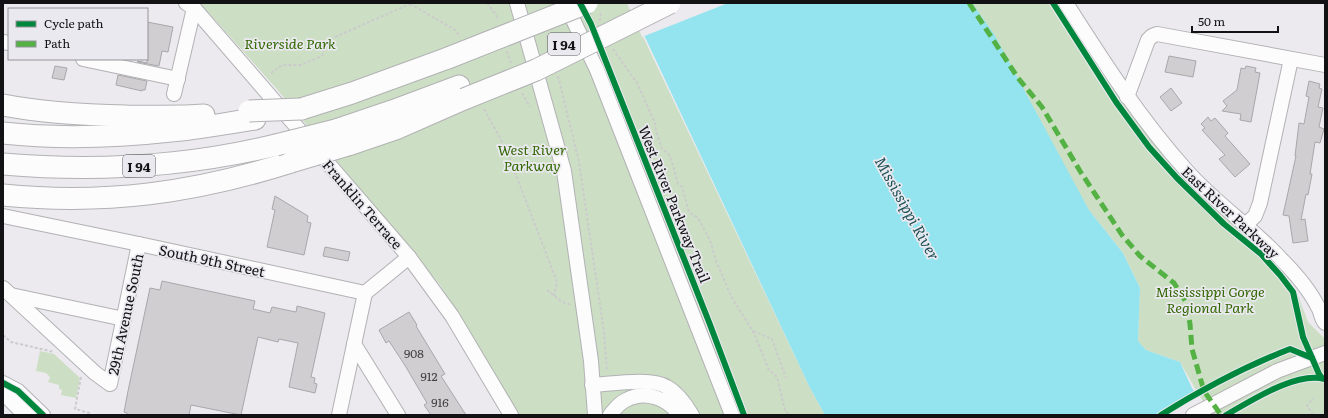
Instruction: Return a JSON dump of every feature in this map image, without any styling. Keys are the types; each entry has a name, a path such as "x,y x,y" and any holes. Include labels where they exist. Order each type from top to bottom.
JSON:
{"highway":[{"name":"I 94","path":"3,133 93,136 171,131 252,115 308,107 384,82 587,3"},
{"name":"I 94","path":"3,164 62,168 123,168 194,160 276,145 342,137 392,111 462,92 669,3"},
{"path":"3,106 61,113 111,116 252,115"},
{"path":"3,195 82,198 146,195 175,191 218,182 291,162 342,137"}],"street":[{"path":"517,3 564,170 591,361 595,415"},
{"path":"565,3 597,70 732,415"},
{"name":"East River Parkway","path":"1066,3 1127,97 1154,134 1186,171 1214,200 1259,237 1289,268 1303,284 1318,307 1325,323"},
{"path":"174,94 178,79 190,5"},
{"name":"Franklin Terrace","path":"190,5 409,257 452,316 511,415"},
{"path":"1127,97 1148,40 1157,34 1291,60 1325,65"},
{"path":"89,60 178,79"},
{"path":"1245,225 1255,216 1260,203 1291,60"},
{"name":"South 9th Street","path":"3,216 365,293"},
{"name":"29th Avenue South","path":"7,292 95,373 110,384 139,244"},
{"path":"339,415 365,293 409,257"},
{"path":"7,292 124,319"},
{"path":"354,344 398,415"},
{"path":"1193,415 1277,371 1325,353"},
{"path":"592,385 652,382 667,386 677,395 692,415"},
{"path":"3,383 18,391 43,415"},
{"path":"3,389 10,400 25,415"},
{"path":"610,415 621,403 638,396 659,397 676,409 679,415"}],"path":[{"path":"487,3 496,14 498,22"},
{"path":"271,73 282,65 301,65 322,56 328,40 409,4 457,31"},
{"path":"612,49 637,83 655,123 662,148 668,153 671,159 678,184 682,187 689,212 698,218 710,240 716,261 733,300 753,331 769,370 777,377 785,410 789,415"},
{"path":"507,50 512,64"},
{"path":"521,91 530,107"},
{"path":"483,108 506,149 557,282 554,296"},
{"path":"547,290 562,302 583,307"},
{"path":"753,331 772,339 786,378"},
{"path":"3,335 11,342 55,353"},
{"path":"76,372 82,377 75,410 90,413"},
{"path":"1313,415 1307,405 1314,398"}],"green space":[{"name":"West River Parkway","path":"194,3 627,3 810,388 825,415 519,415 440,285 275,87 209,13"},
{"name":"Mississippi Gorge Regional Park","path":"964,3 1060,3 1158,144 1212,207 1258,246 1284,274 1297,293 1308,322 1325,339 1325,415 1210,415 1180,362 1146,350 1138,341 1140,288 1123,253 1089,210"},
{"path":"40,351 54,354 80,378 76,398 61,395 62,390 59,389 59,385 48,382 50,377 46,373 36,371"}],"water":[{"name":"Mississippi River","path":"629,3 972,3 994,34 1089,210 1123,253 1140,288 1138,341 1146,350 1180,362 1192,388 1209,415 825,415 810,388"}],"pier":[{"path":"627,3 728,3 642,37"},
{"path":"1198,393 1211,415 1158,415"}],"building":[{"path":"148,22 173,27 168,52 162,51 159,66 137,62 147,63"},
{"path":"1169,56 1196,61 1193,77 1165,72"},
{"path":"55,66 67,68 64,80 52,78"},
{"path":"1246,66 1256,68 1255,72 1260,73 1251,122 1240,120 1241,114 1222,111 1227,106 1223,101 1237,90 1241,68 1245,69"},
{"path":"118,75 147,81 145,90 142,91 116,85"},
{"path":"1309,81 1320,84 1319,88 1322,89 1318,107 1323,108 1319,127 1324,129 1320,143 1315,142 1310,174 1312,174 1301,220 1305,219 1308,241 1293,243 1289,216 1283,215 1296,156 1299,123 1304,124 1309,97 1306,96"},
{"path":"1171,88 1182,103 1171,111 1160,97"},
{"path":"1208,117 1211,121 1215,118 1228,133 1225,136 1250,164 1235,177 1219,159 1225,155 1202,130 1205,128 1201,124"},
{"path":"275,196 308,216 307,222 311,223 304,255 267,247 275,210 272,209"},
{"path":"325,247 350,252 348,261 323,256"},
{"path":"162,281 255,301 253,309 270,313 272,307 296,312 297,306 325,313 311,377 315,378 314,383 317,384 315,393 289,387 298,343 279,339 278,342 258,337 241,415 191,405 189,415 127,415 127,413 124,412 150,288 160,290"},
{"path":"409,312 445,374 441,376 466,415 431,415 424,405 427,403 406,367 389,341 386,343 379,330"}],"marked path":[{"path":"969,3 1018,78 1042,107 1080,171 1122,235 1140,256 1174,283 1186,302 1192,349 1204,391 1221,415"}],"cycle path":[{"name":"West River Parkway Trail","path":"580,3 591,24 709,322 744,415"},
{"path":"1053,3 1116,102 1149,147 1177,178 1224,224 1261,254 1293,292 1303,337 1322,378"},
{"path":"1161,415 1224,379 1290,349 1312,358"},
{"path":"1226,415 1261,395 1288,383 1301,379 1325,379"},
{"path":"3,383 18,391 43,415"}],"park label":[{"name":"Riverside Park","path":"290,43"}]}
